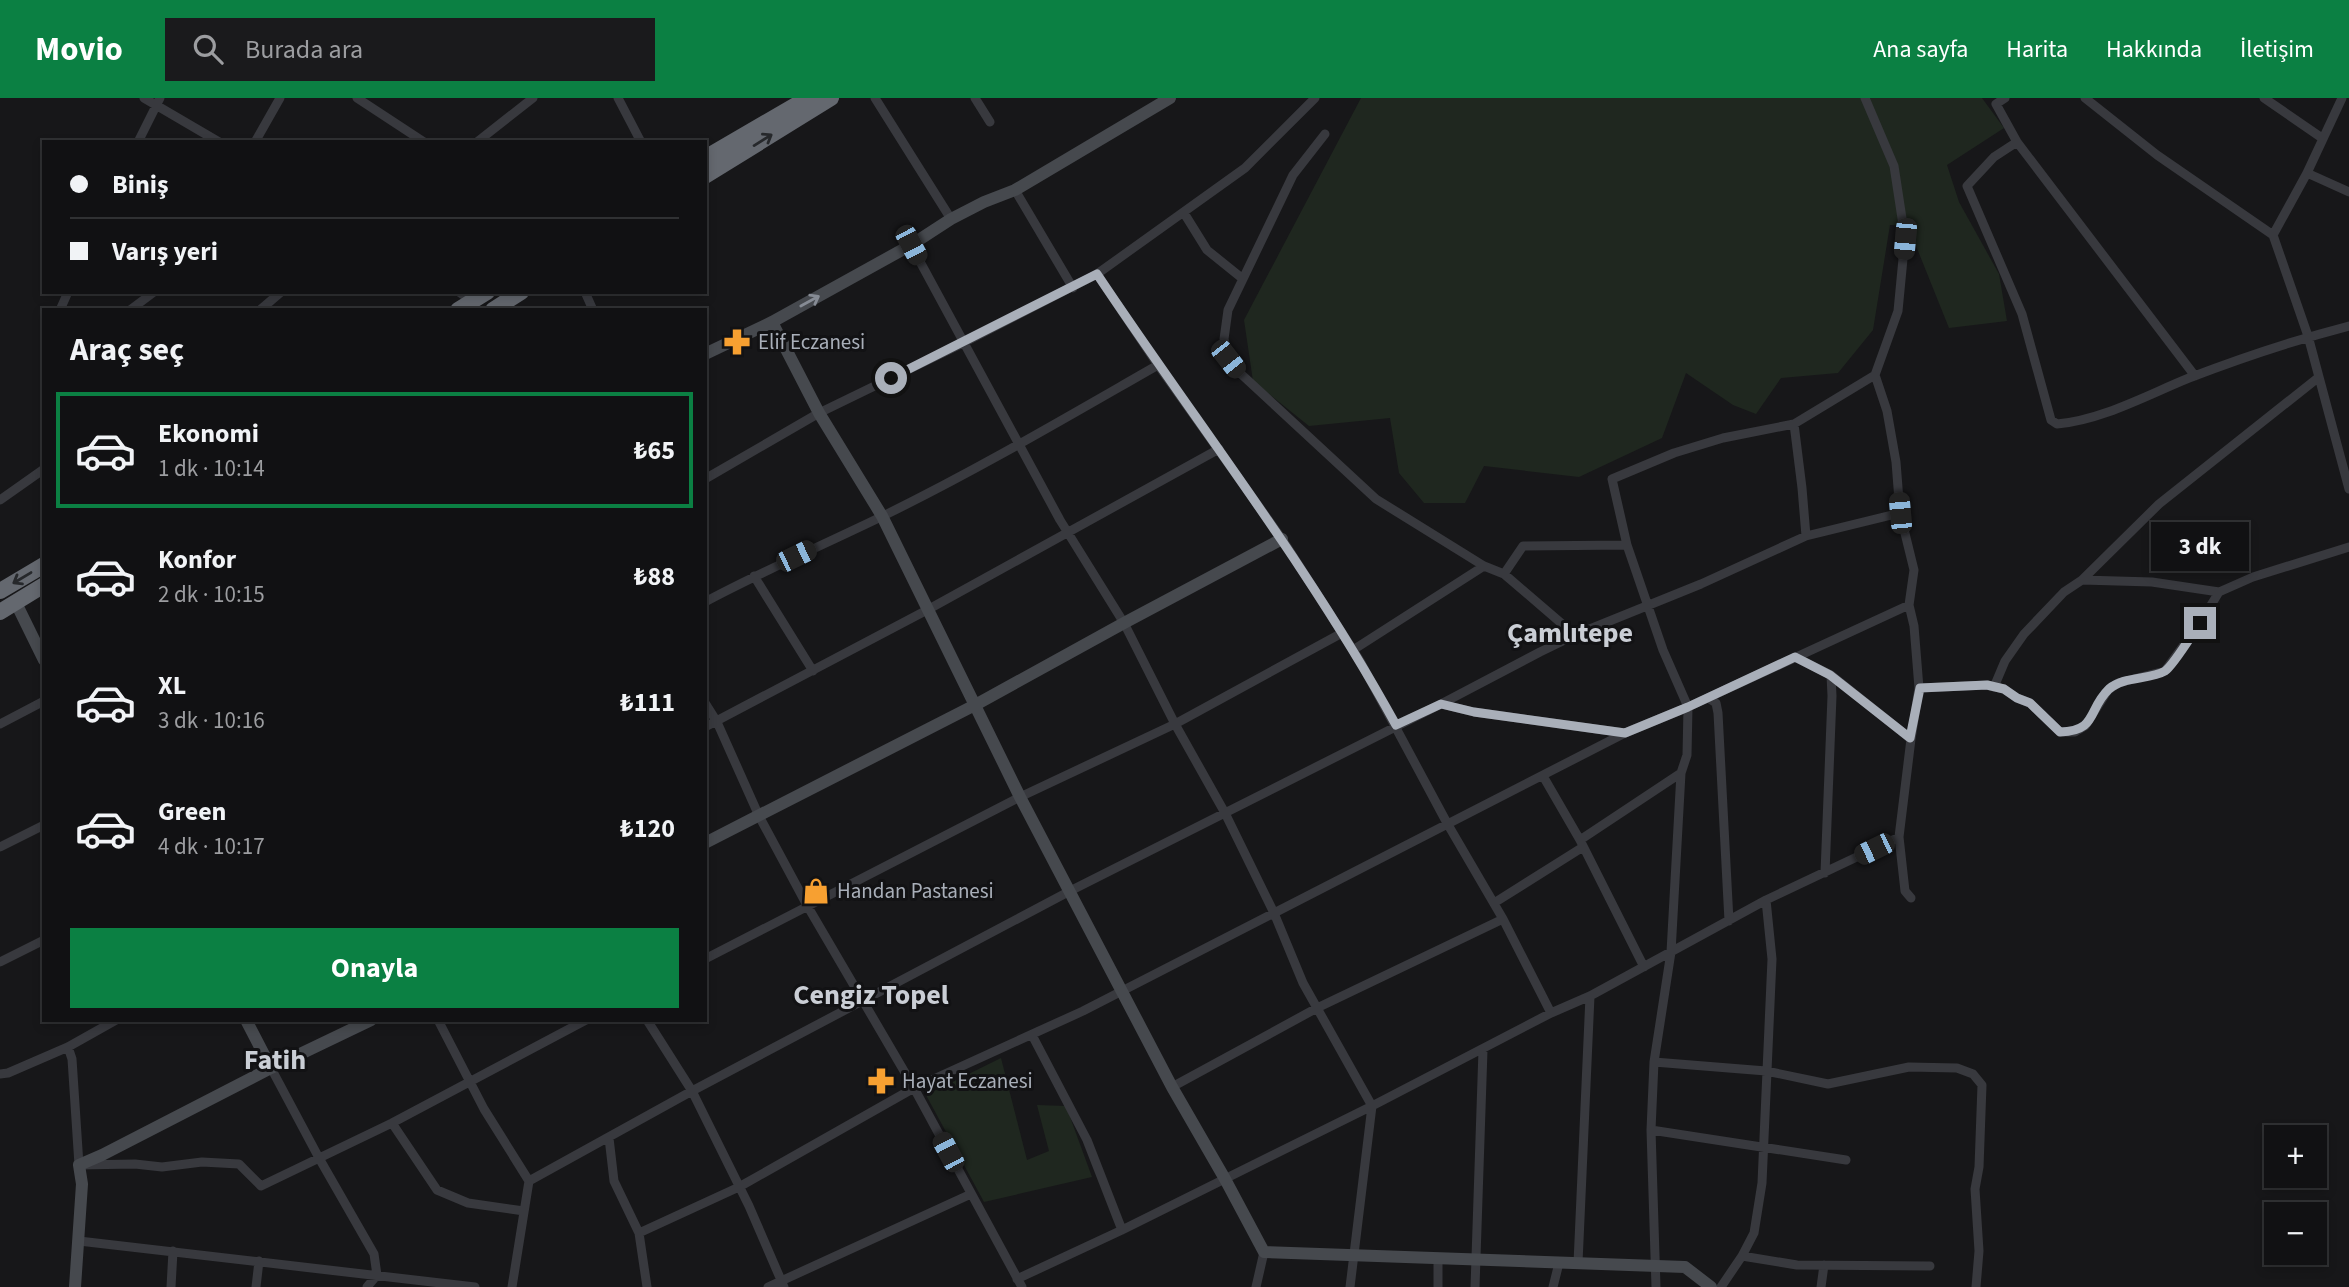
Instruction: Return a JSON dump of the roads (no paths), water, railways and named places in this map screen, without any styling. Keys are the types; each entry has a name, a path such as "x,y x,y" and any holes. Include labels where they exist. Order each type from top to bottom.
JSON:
{"highway":[{"path":"707,157 808,98"},
{"path":"707,175 831,98"},
{"path":"496,308 518,294"},
{"path":"0,591 42,566"},
{"path":"0,612 42,586"}],"street":[{"path":"144,98 157,101 216,140"},
{"path":"256,140 280,98"},
{"path":"359,98 421,140"},
{"path":"481,140 533,98"},
{"path":"618,98 640,140"},
{"path":"875,98 951,219"},
{"path":"975,98 990,122"},
{"path":"707,353 772,322 911,245 951,219 1015,190 1170,98"},
{"path":"707,478 819,413 1097,274 1245,168 1315,98"},
{"path":"1866,98 1894,166 1905,239 1898,311 1875,375 1887,411 1896,462 1900,513 1914,570 1909,605 1914,626 1920,688 1910,738 1899,837 1905,891 1911,898"},
{"path":"2005,98 1996,104 2017,142 2195,376"},
{"path":"2085,98 2157,155 2273,235 2308,337 2349,489"},
{"path":"2264,98 2322,138"},
{"path":"2273,235 2307,173 2342,98"},
{"path":"139,140 157,101"},
{"path":"1325,134 1293,175 1228,310 1224,339 1228,359 1376,499 1485,566 1504,574 1575,635"},
{"path":"2017,142 1994,157 1967,186 2022,314 2051,420 2057,424 2080,422 2195,376 2308,337 2349,326"},
{"path":"2307,173 2349,192"},
{"path":"1015,190 1073,288"},
{"path":"1184,213 1207,250 1243,279"},
{"path":"911,245 1068,531 1124,622 1175,724 1225,813 1274,913 1303,984 1372,1106 1350,1287"},
{"path":"1097,274 1282,539 1353,650 1447,823 1503,919 1551,1013"},
{"path":"133,308 151,294"},
{"path":"262,308 279,294"},
{"path":"772,322 819,413 882,516 977,704 1020,797 1172,1087 1264,1252 1256,1287"},
{"path":"707,601 882,516 1019,444 1158,365"},
{"path":"1656,1287 1651,1130 1654,1062 1671,952 1681,774 1686,755 1688,707 1663,650 1627,545 1612,479 1674,453 1794,424 1875,375"},
{"path":"1994,687 2005,661 2024,634 2064,592 2082,580 2159,504 2319,377"},
{"path":"1794,424 1806,536"},
{"path":"707,726 929,609 1219,449"},
{"path":"0,500 42,470"},
{"path":"530,1181 863,999 1575,635 1648,607 1806,536 1900,513"},
{"path":"707,842 977,704 1124,622 1282,539"},
{"path":"1504,574 1523,546 1627,545"},
{"path":"2082,580 2152,582 2219,592 2253,577 2349,547"},
{"path":"1353,650 1485,566"},
{"path":"754,576 813,671"},
{"path":"1920,688 1987,685 2004,689 2030,703 2060,732 2075,732 2085,726 2108,690 2118,683 2165,671 2219,592"},
{"path":"16,603 42,656"},
{"path":"639,1233 739,1187 914,1088 1122,991 1625,733 1708,698 1909,605"},
{"path":"707,958 1020,797 1175,724 1342,633"},
{"path":"1795,657 1830,675 1910,738"},
{"path":"1825,873 1832,696 1830,675"},
{"path":"1708,698 1716,703 1718,713 1729,921"},
{"path":"0,724 42,702"},
{"path":"1441,704 1474,712 1625,733"},
{"path":"707,706 717,722 759,816 807,906 914,1088 1019,1283 1483,1050 1551,1013 1590,996 1766,900 1899,837"},
{"path":"1494,904 1681,774"},
{"path":"1543,776 1582,844 1644,967"},
{"path":"0,847 42,826"},
{"path":"1721,1287 1754,1233 1762,1183 1772,959 1766,900"},
{"path":"1172,1087 1317,1009 1503,919"},
{"path":"0,962 42,941"},
{"path":"1578,1263 1590,996"},
{"path":"0,1074 68,1047 112,1022"},
{"path":"247,1022 319,1158 374,1254 377,1275"},
{"path":"79,1165 367,1022"},
{"path":"439,1022 468,1081 530,1181 512,1287"},
{"path":"79,1165 135,1164 162,1167 202,1162 239,1164 261,1186 392,1123 582,1022"},
{"path":"648,1022 692,1091 783,1284"},
{"path":"1032,1035 1087,1140 1122,1230"},
{"path":"68,1047 72,1059 82,1184 75,1287"},
{"path":"1475,1287 1483,1050"},
{"path":"1654,1062 1766,1071 1828,1084 1909,1067 1957,1068 1973,1074 1982,1086 1979,1167 1975,1189 1979,1251 1976,1287"},
{"path":"392,1123 438,1190 468,1203 524,1211"},
{"path":"1651,1130 1846,1160"},
{"path":"609,1138 614,1181 639,1233 647,1287"},
{"path":"768,1287 783,1284 971,1194"},
{"path":"79,1241 475,1287"},
{"path":"171,1287 173,1251"},
{"path":"1264,1252 1685,1267 1711,1287"},
{"path":"1742,1256 1797,1265 1930,1266"},
{"path":"1437,1287 1438,1258"},
{"path":"256,1287 259,1261"},
{"path":"1553,1287 1559,1263"},
{"path":"1821,1287 1824,1265"},
{"path":"366,1287 377,1275"}],"place":[{"name":"Elif Eczanesi","path":"737,342"},
{"name":"Handan Pastanesi","path":"816,891"},
{"name":"Hayat Eczanesi","path":"881,1081"}],"district":[{"name":"Çamlıtepe","path":"1570,632"},
{"name":"Cengiz Topel","path":"871,994"},
{"name":"Fatih","path":"275,1059"}]}
